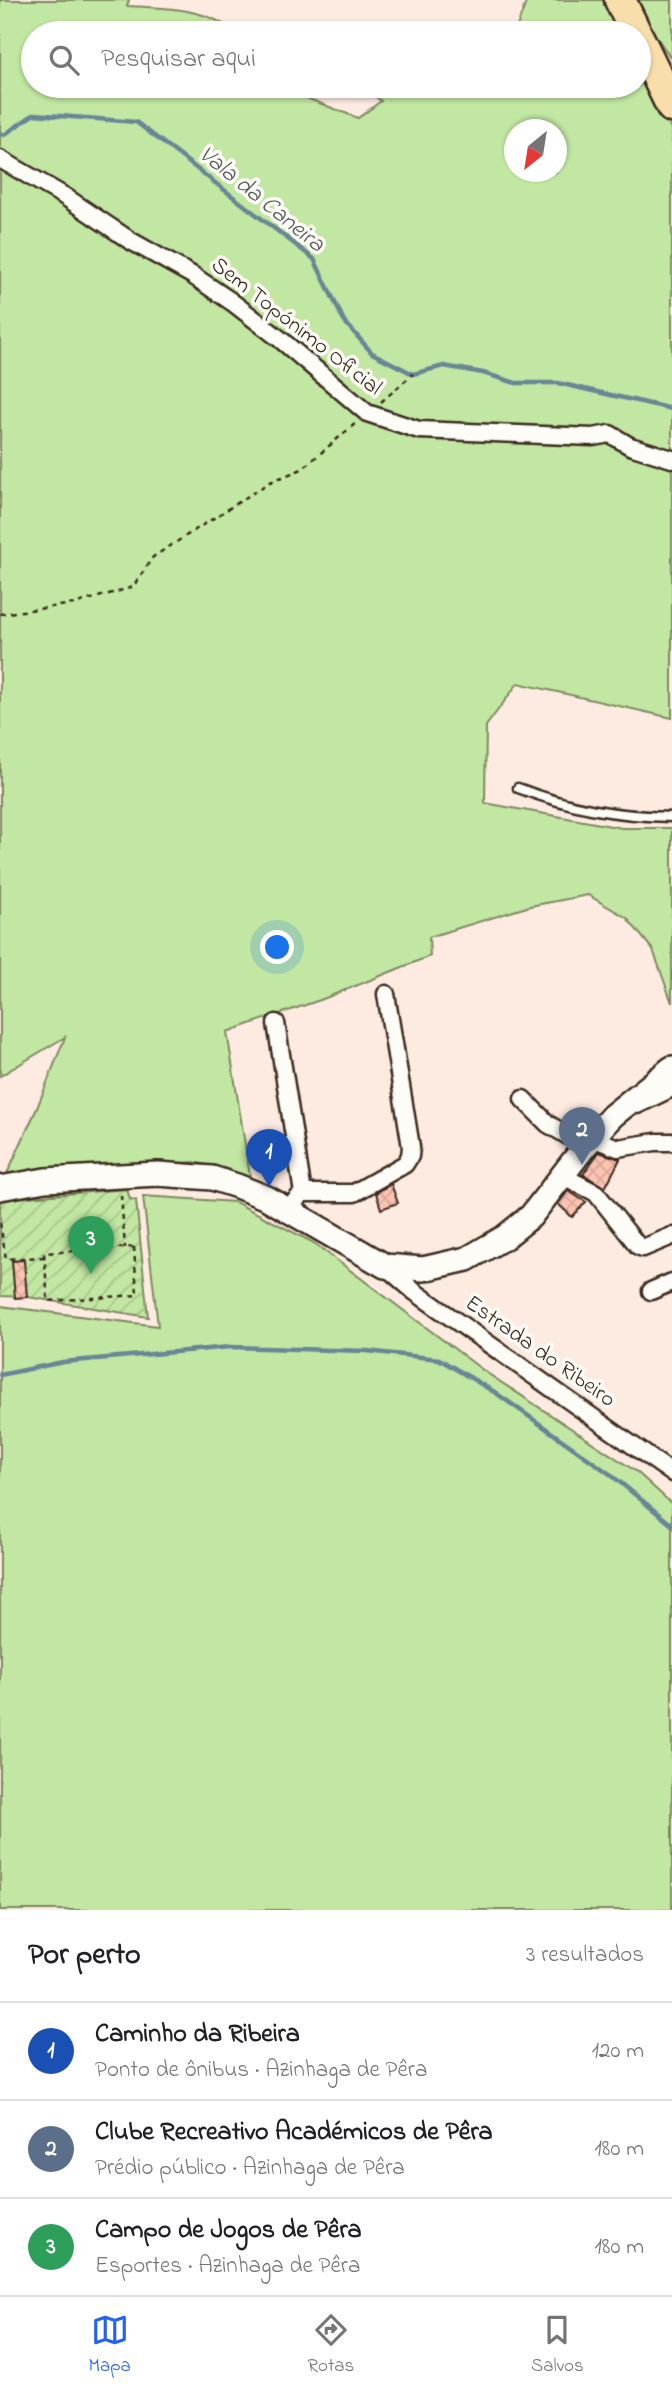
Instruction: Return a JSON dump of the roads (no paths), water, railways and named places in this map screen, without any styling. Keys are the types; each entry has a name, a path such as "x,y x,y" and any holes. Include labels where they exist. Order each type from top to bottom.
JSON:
{"highway":[{"path":"622,0 633,21"},
{"path":"651,58 672,107"}],"street":[{"name":"Sem Topónimo Oficial","path":"0,159 232,302 367,413 419,430 593,437 610,434 630,446 672,459"},
{"path":"295,1201 354,1193 409,1160 411,1147 386,994"},
{"path":"276,1023 295,1201"},
{"path":"0,1188 45,1180 120,1176 184,1174 212,1178 295,1201 385,1266 423,1269 467,1259 505,1237 531,1216 588,1142 612,1116 672,1068"},
{"path":"612,1116 672,1088"},
{"path":"523,1099 548,1124 588,1142 618,1148 672,1142"},
{"path":"563,1176 596,1193 638,1246 643,1248 672,1236"},
{"name":"Estrada do Ribeiro","path":"385,1266 415,1292 670,1468"},
{"path":"651,1291 672,1282"}],"lane":[{"path":"518,788 558,803 603,813 668,817 672,810"}],"waterway":[{"name":"Vala da Caneira","path":"0,133 4,135 34,114 136,122 314,259 344,321 372,353 413,374 444,366 483,373 516,383 558,383 672,409"},
{"path":"0,1375 63,1362 230,1347 367,1351 439,1359 496,1393 610,1474 672,1525"}],"place":[{"name":"Clube Recreativo Académicos de Pêra","path":"582,1165"},
{"name":"Caminho da Ribeira","path":"269,1187"},
{"name":"Campo de Jogos de Pêra","path":"91,1274"}]}
